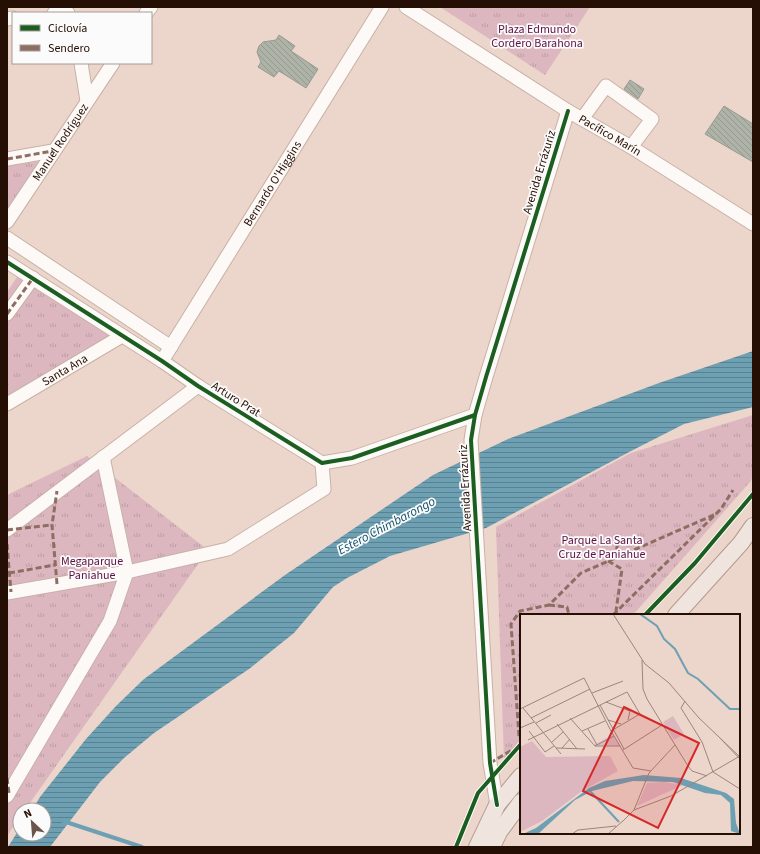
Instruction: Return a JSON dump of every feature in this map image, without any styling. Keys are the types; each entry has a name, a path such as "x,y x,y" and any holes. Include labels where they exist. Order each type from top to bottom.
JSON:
{"main road":[{"path":"677,614 741,542 753,526"},
{"path":"476,847 497,805 520,777"},
{"path":"492,847 499,832 520,803"},
{"path":"497,805 499,832"}],"street":[{"name":"Bernardo O'Higgins","path":"162,361 382,7"},
{"name":"Pacífico Marín","path":"406,7 568,111 631,147 753,224"},
{"path":"81,64 87,101"},
{"name":"Manuel Rodríguez","path":"7,222 112,64"},
{"path":"582,119 606,86 652,119 631,147"},
{"name":"Avenida Errázuriz","path":"497,805 490,763 481,588 471,440 475,415 568,111"},
{"path":"7,159 53,152"},
{"path":"7,238 171,347"},
{"name":"Arturo Prat","path":"7,262 162,361 198,386 322,463"},
{"path":"7,314 33,278"},
{"name":"Santa Ana","path":"7,404 122,336"},
{"path":"7,530 198,386"},
{"path":"7,593 127,572 228,549 324,489 322,463 352,458 475,415"},
{"path":"7,796 110,621 127,572 103,457"}],"green space":[{"name":"Plaza Edmundo Cordero Barahona","path":"440,7 590,7 545,75"},
{"path":"42,161 7,208 7,166"},
{"path":"17,277 122,336 7,404 7,292"},
{"name":"Parque La Santa Cruz de Paniahue","path":"753,415 753,477 634,614 520,614 520,742 504,760 496,527 631,453"},
{"name":"Megaparque Paniahue","path":"87,456 208,550 31,802 12,802 12,829 7,836 7,495"}],"water":[{"name":"Estero Chimbarongo","path":"753,351 753,407 684,424 486,528 390,556 347,578 333,587 294,633 249,669 154,733 124,758 100,782 50,847 8,847 12,841 12,842 52,842 52,802 37,802 86,739 116,706 144,679 285,575 433,475 508,439 659,383"}],"building":[{"path":"279,35 295,46 291,51 318,69 306,88 279,71 274,77 258,67 261,62 257,52 259,46 263,42 276,40"},
{"path":"630,80 644,89 638,99 624,89"},
{"path":"724,106 753,124 753,162 705,134"}],"waterway":[{"path":"63,821 142,847"}],"marked path":[{"path":"7,159 53,151"},
{"path":"7,314 33,278"},
{"path":"614,614 721,509 733,490"},
{"path":"57,491 52,525 57,584"},
{"path":"519,736 511,624 520,611 549,605 581,573 716,514"},
{"path":"7,530 52,525"},
{"path":"615,558 619,536"},
{"path":"7,544 11,592"},
{"path":"608,561 622,569 616,611"},
{"path":"9,573 55,565"},
{"path":"549,605 567,607 569,614"},
{"path":"490,763 512,750"},
{"path":"7,778 9,793 7,793"}],"cycle path":[{"path":"497,805 490,763 471,440 475,415 486,377 568,111"},
{"path":"7,262 162,361 198,386 322,463 352,458 475,415"},
{"path":"646,614 695,563 753,494"},
{"path":"456,847 478,793 520,745"}]}
